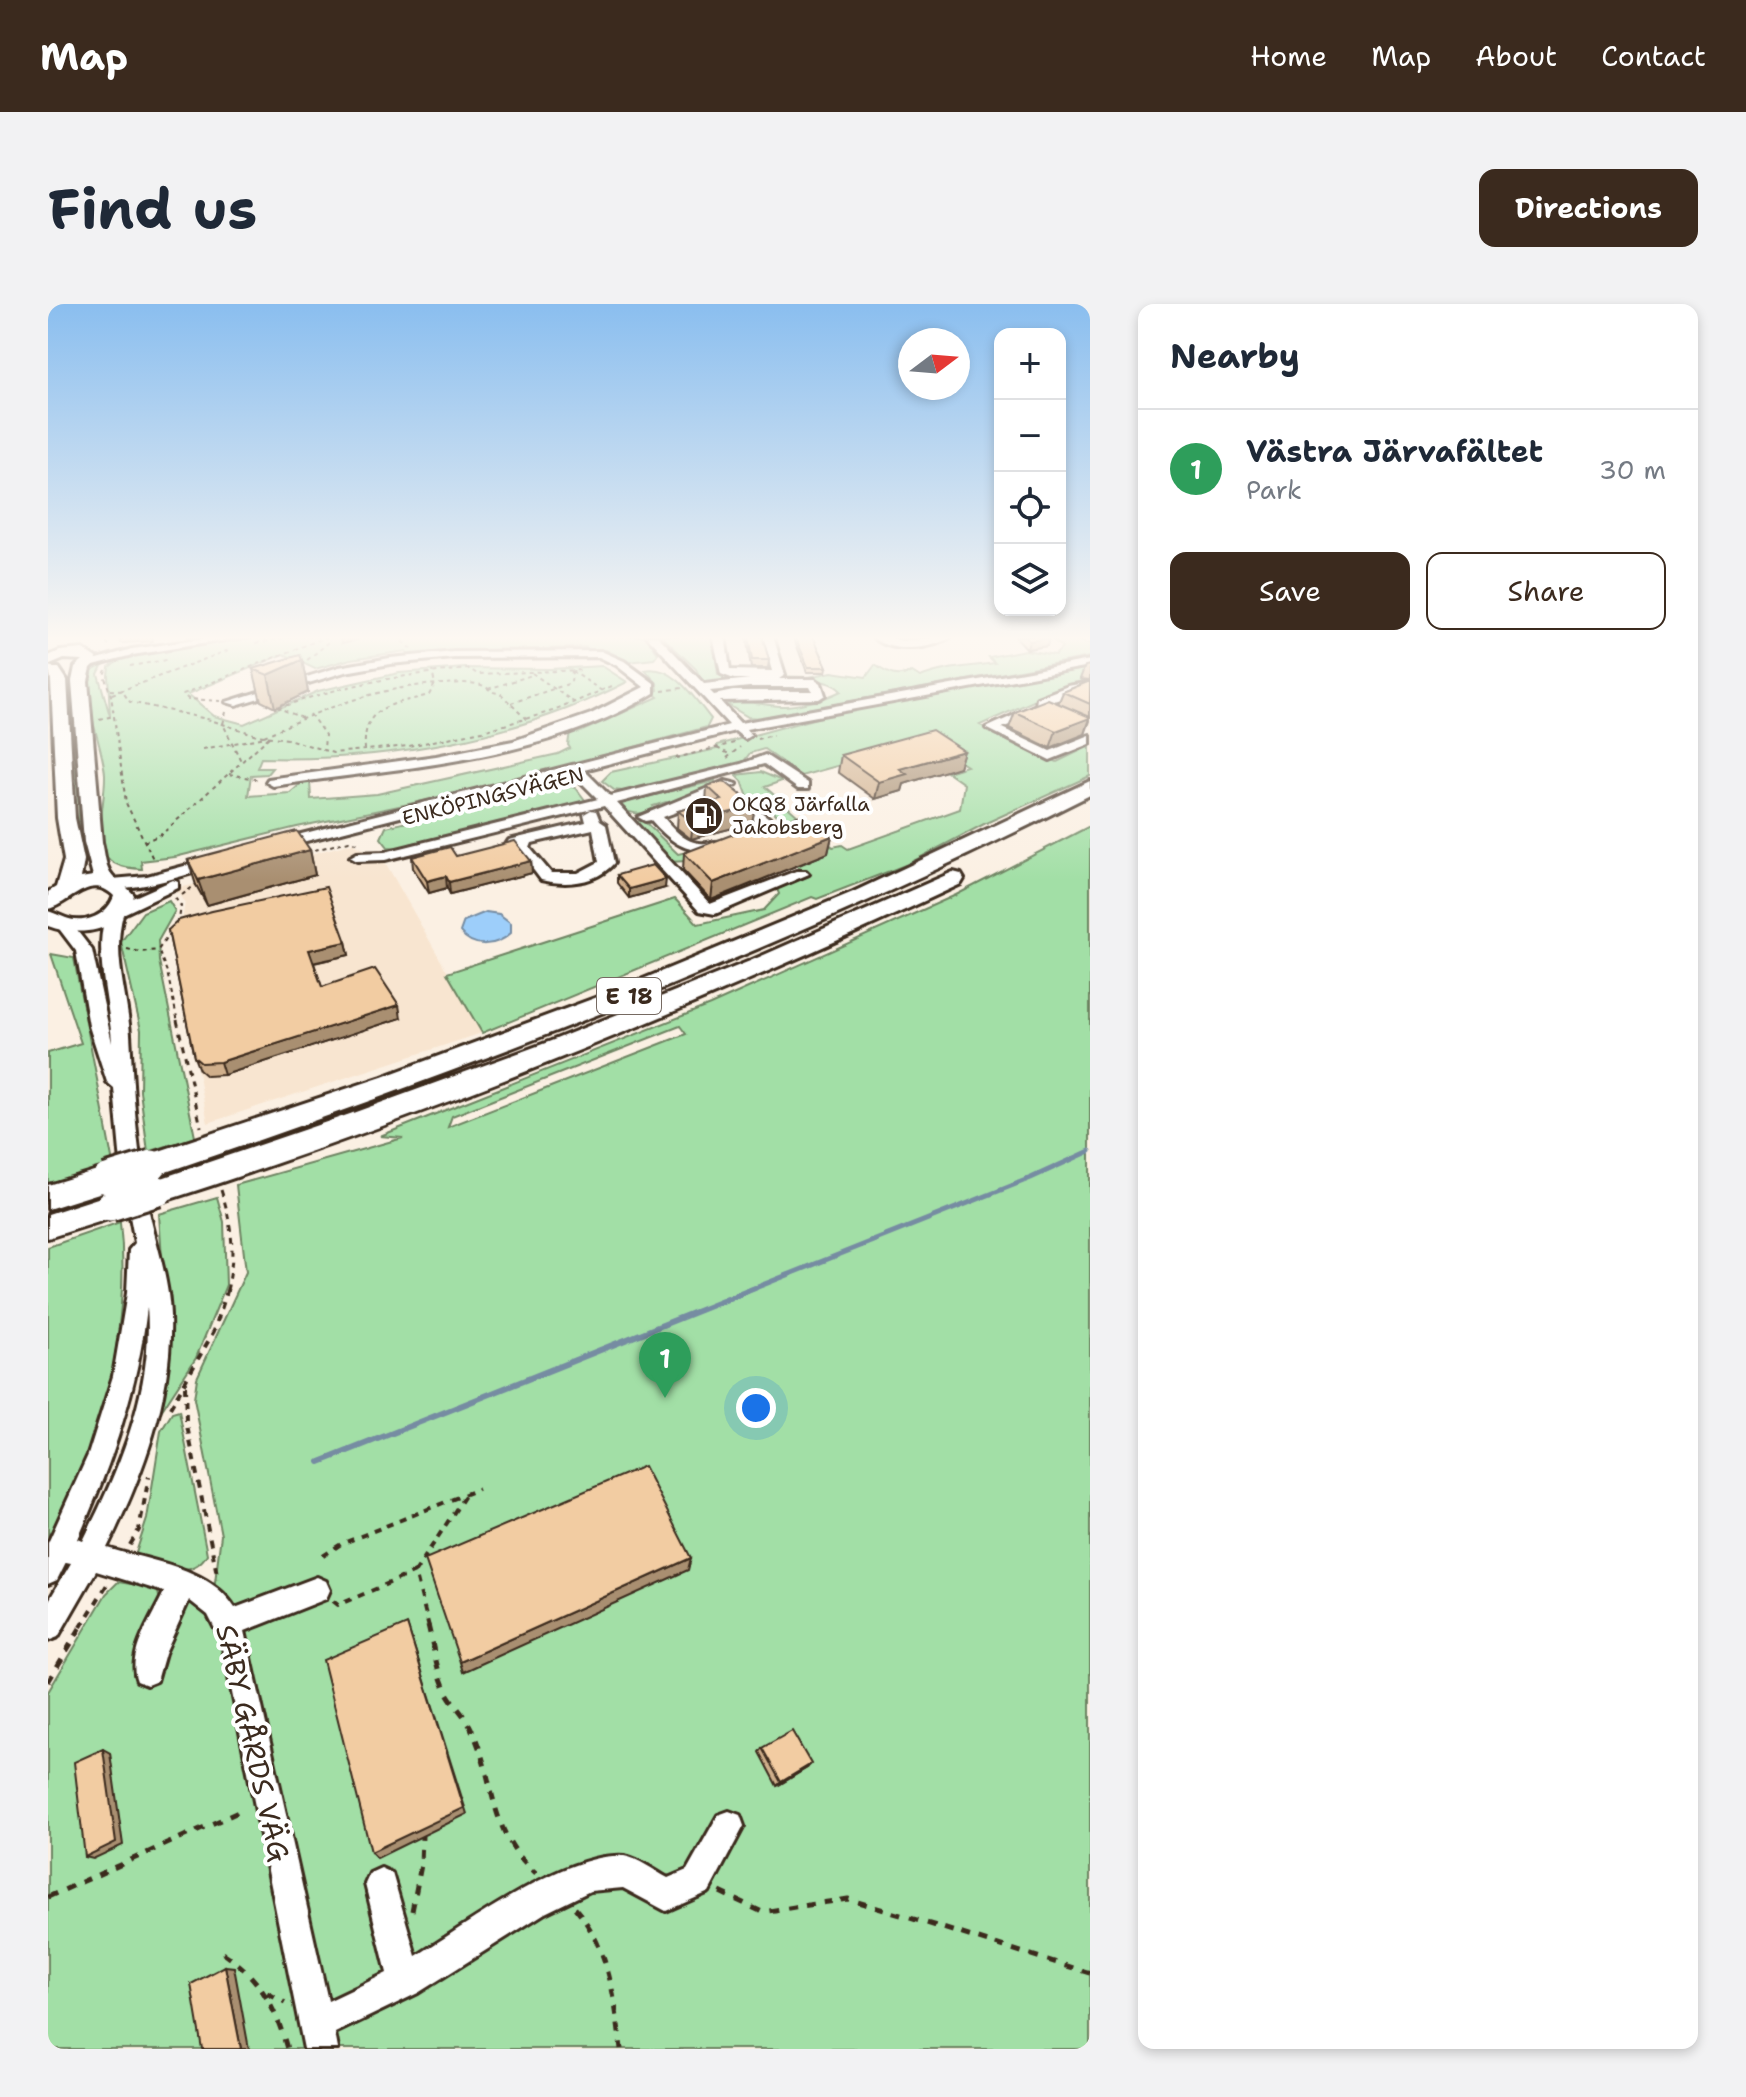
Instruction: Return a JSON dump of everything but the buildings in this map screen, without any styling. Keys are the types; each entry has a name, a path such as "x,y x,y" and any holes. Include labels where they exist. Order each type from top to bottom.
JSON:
{"highway":[{"name":"E 18","path":"155,1178 687,974 877,892 1090,787"},
{"name":"E 18","path":"50,1219 108,1193 155,1178 408,1106 705,991 882,913 1090,809"}],"main road":[{"path":"48,903 57,889 62,870 66,818 61,717"},
{"path":"55,923 89,924 116,911 124,895 110,883 96,859 83,717"},
{"path":"57,889 86,882 110,883"}],"street":[{"path":"273,782 432,763 559,732 591,717"},
{"path":"725,717 741,738"},
{"name":"ENKÖPINGSVÄGEN","path":"251,853 372,837 577,771 741,738 813,717"},
{"path":"1025,717 992,728 1050,756 1090,739"},
{"path":"427,776 559,744 559,732"},
{"path":"357,857 372,837 589,806 613,807 765,759 803,786"},
{"path":"577,771 705,908 715,909 801,874"},
{"path":"613,807 630,818 681,808 703,795 723,774"},
{"path":"654,815 680,843 692,849 773,832 772,827 737,799 723,774"},
{"path":"316,777 316,788 374,783"},
{"path":"589,806 594,824"},
{"path":"495,848 594,824 599,825 607,863 596,873 569,880 546,877 523,848 525,841"},
{"name":"ENKÖPINGSVÄGEN","path":"110,883 148,880 285,843 372,837"},
{"path":"96,859 110,868 142,873 251,853"},
{"path":"48,1627 88,1557 114,1502 136,1445 157,1358 157,1303 153,1267 140,1222 123,1105 120,1020 109,944 116,911 151,893 227,869"},
{"path":"55,923 84,950 98,1026 123,1105"},
{"path":"54,1559 91,1484 119,1403 139,1291 140,1222"},
{"name":"SÄBY GÅRDS VÄG","path":"54,1559 88,1557 182,1584 214,1599 227,1619 236,1643 318,2037"},
{"path":"147,1671 151,1652 182,1584"},
{"path":"227,1619 317,1590"},
{"path":"318,2037 556,1890 588,1875 626,1872 666,1895 698,1881 729,1826"},
{"path":"381,1884 406,1981"}],"path":[{"path":"95,719 105,717"},
{"path":"114,717 126,803 154,861"},
{"path":"195,717 333,753 449,739 534,717"},
{"path":"226,717 223,724 241,761"},
{"path":"313,717 326,735 328,743 324,750"},
{"path":"365,751 364,727 371,717"},
{"path":"524,717 527,720"},
{"path":"264,736 302,718"},
{"path":"676,758 717,748 741,738 776,734"},
{"path":"144,842 162,834 269,737"},
{"path":"203,749 269,737"},
{"path":"723,774 741,738"},
{"path":"717,748 731,755"},
{"path":"229,774 273,782"},
{"path":"307,852 349,841 364,846 372,837"},
{"path":"195,884 205,881"},
{"path":"158,950 181,913 172,891"},
{"path":"122,941 124,948 131,951 158,950"},
{"path":"158,950 167,972 203,1135"},
{"path":"221,1190 230,1211 235,1263 223,1311 185,1384 185,1409 227,1619"},
{"path":"323,1556 341,1544 478,1489"},
{"path":"317,1590 338,1605 415,1572 466,1494"},
{"path":"415,1572 444,1688 470,1726 489,1775 497,1819 516,1856 587,1919 600,1942 618,2019 621,2049"},
{"path":"48,1682 104,1591"},
{"path":"48,1897 267,1799"},
{"path":"397,1949 412,1911 421,1865 422,1836"},
{"path":"698,1881 762,1912 848,1899 1090,1973"},
{"path":"223,1953 240,1963 267,1993 287,2049"}],"shaded area":[{"path":"353,843 385,862 482,1033 208,1123 172,939 182,922 185,902 176,889"}],"green space":[{"path":"71,717 76,717 84,836 79,838"},
{"path":"92,717 219,717 244,724 259,717 543,717 496,732 402,750 355,756 261,758 257,768 272,768 267,774 251,775 248,796 290,793 304,781 310,781 311,799 377,794 558,754 570,748 570,731 578,733 613,717 711,719 707,727 477,790 297,827 175,857 141,861 142,869 121,866 104,853 101,826 105,783"},
{"path":"819,717 997,717 980,725 1057,762 1090,746 1090,776 986,823 908,864 817,899 812,897 482,1033 447,973 675,899 698,924 764,910 779,894 777,889 809,876 797,866 827,853 670,862 634,822 652,820 647,824 678,854 792,829 757,796 748,797 736,775 761,772 782,781 765,787 833,847 842,845 848,849 960,809 964,784 947,772 967,766 927,741 801,776 764,749 750,753 741,765 630,792 614,790 602,781 611,772 717,749 717,745"},
{"path":"715,781 716,785 674,805 666,802 653,806 657,811 635,813 615,804"},
{"path":"563,784 576,788 585,800 580,804 403,848 388,847 381,838 386,827"},
{"path":"1090,826 1090,2049 48,2049 48,1692 106,1594 118,1582 157,1588 161,1605 215,1582 221,1535 194,1399 197,1378 246,1272 236,1185 403,1138 380,1136 710,1005 956,895","holes":["680,1026 686,1034 448,1127 452,1116"]},
{"path":"169,901 175,911 158,941 159,961 195,1137 148,1152 140,1091 141,1030 121,942 143,912"},
{"path":"51,954 74,958 113,1164 48,1184 48,1053 81,1043"},
{"path":"217,1197 224,1222 226,1285 196,1358 154,1422 167,1331 159,1214"},
{"path":"120,1222 120,1316 110,1382 95,1444 48,1558 48,1247"},
{"path":"179,1411 207,1554 201,1562 184,1569 138,1558 136,1553 147,1519 161,1431 172,1413"}],"water":[{"path":"486,912 499,914 511,923 511,933 499,941 485,944 471,941 460,932 464,921"}],"waterway":[{"path":"750,1290 1031,1178 1090,1151"},
{"path":"750,1290 755,1288"},
{"path":"320,1462 750,1290"}],"place":[{"name":"OKQ8 Järfalla Jakobsberg","path":"704,816"},
{"name":"Västra Järvafältet","path":"665,1398"}]}
